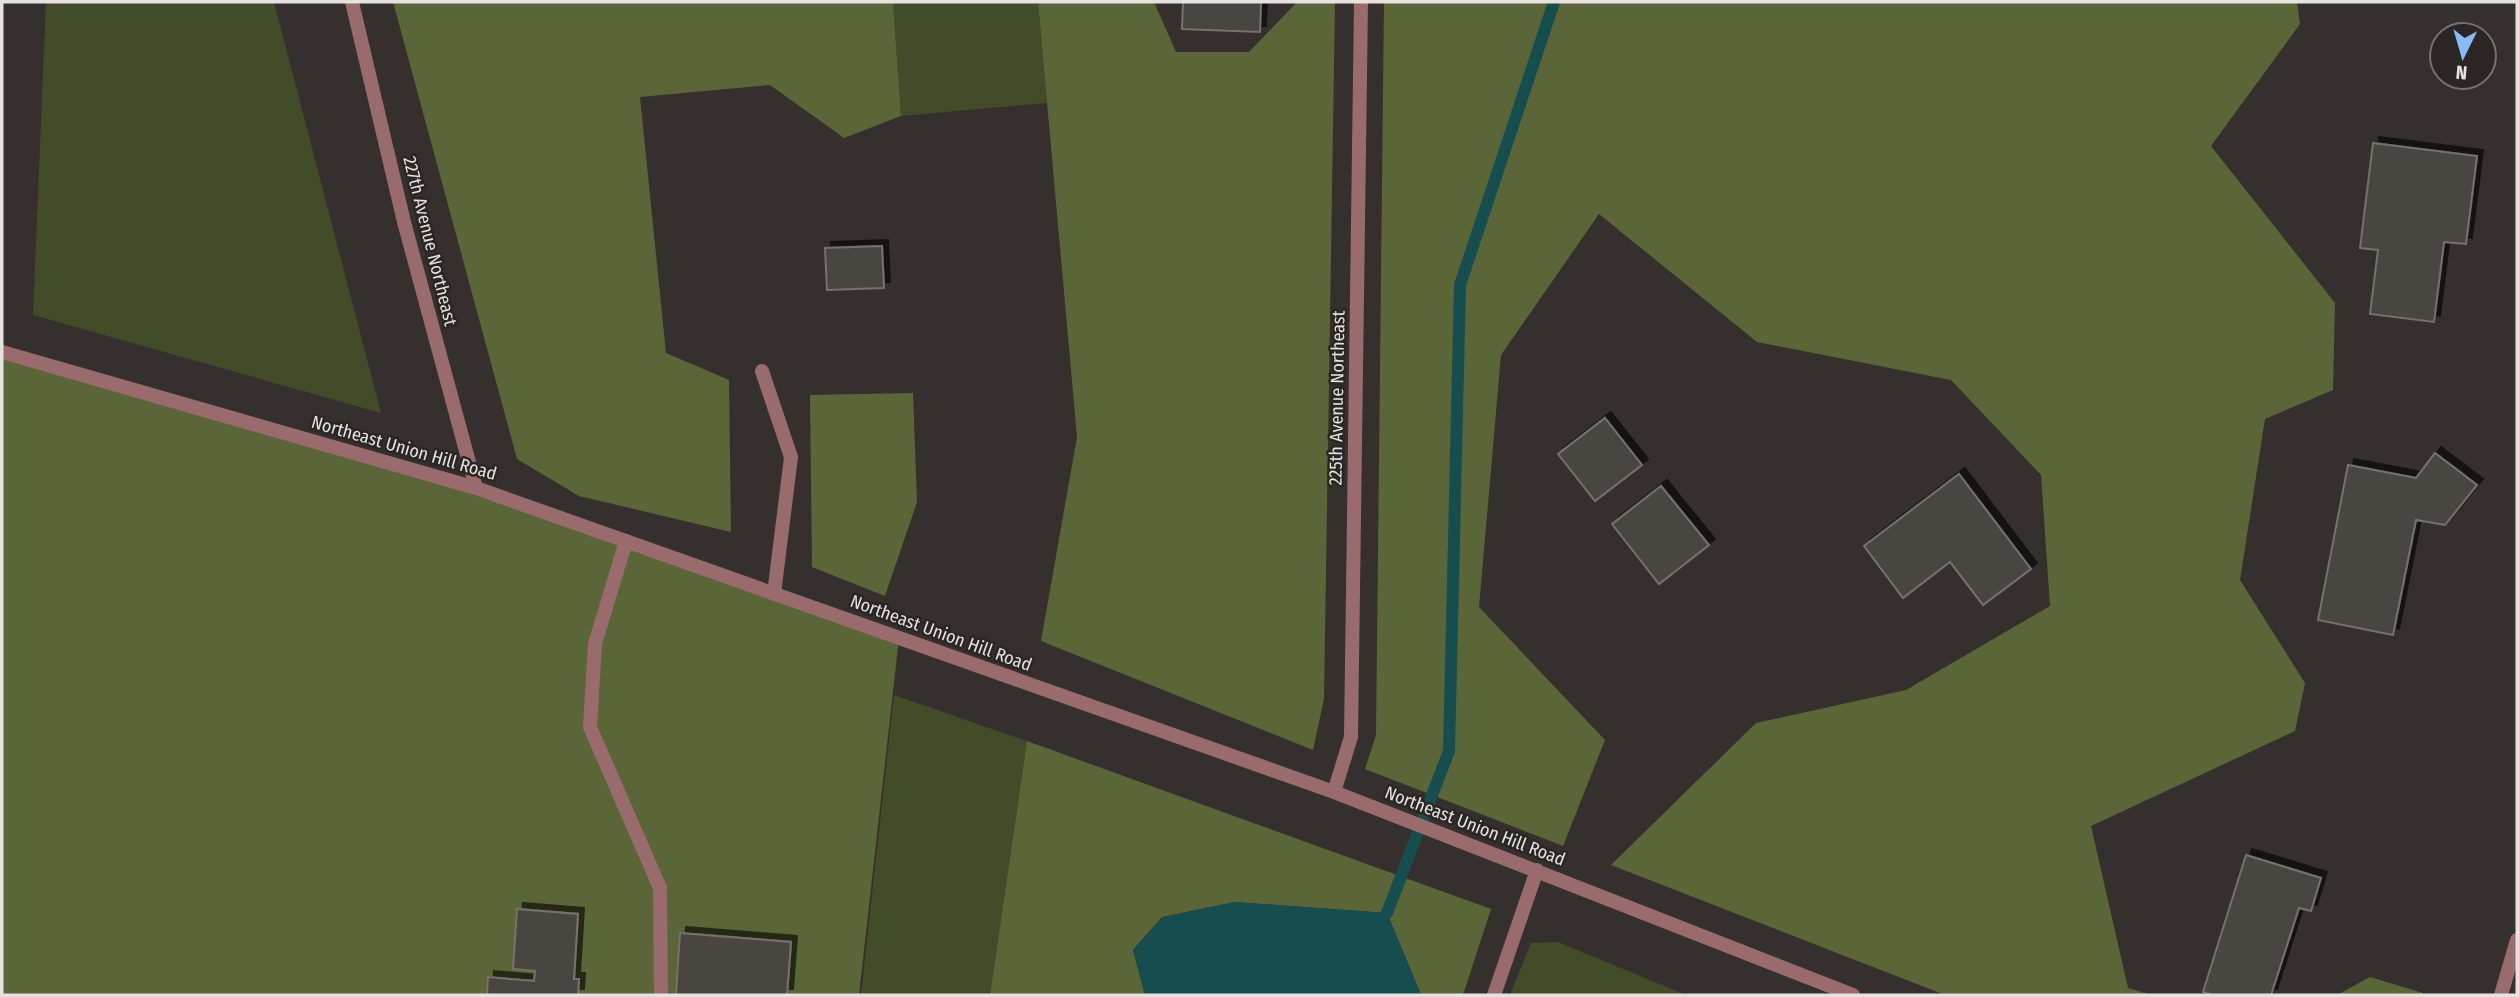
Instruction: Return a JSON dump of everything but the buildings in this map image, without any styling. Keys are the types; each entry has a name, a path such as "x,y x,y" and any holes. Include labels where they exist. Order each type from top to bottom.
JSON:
{"street":[{"name":"227th Avenue Northeast","path":"352,2 404,222 476,488"},
{"name":"225th Avenue Northeast","path":"1334,792 1351,737 1361,2"},
{"name":"Northeast Union Hill Road","path":"2,352 476,488 1334,792 1853,995"},
{"path":"762,371 790,457 774,594"},
{"path":"626,541 595,644 590,727 660,888 661,995"},
{"path":"1494,995 1537,870"},
{"path":"2501,995 2517,940"}],"green space":[{"path":"46,2 274,2 381,413 33,315"},
{"path":"393,2 893,2 901,116 844,138 770,85 640,97 666,353 729,380 731,532 579,496 517,459"},
{"path":"893,2 1038,2 1047,103 901,116"},
{"path":"1038,2 1154,2 1176,52 1249,52 1297,2 1335,2 1324,699 1313,750 1041,641 1077,437"},
{"path":"1384,2 2297,2 2300,24 2211,146 2335,303 2333,390 2265,419 2240,580 2305,683 2295,731 2091,826 2128,988 2152,995 1945,995 1611,865 1756,723 1906,690 2050,606 2041,475 1951,380 1757,342 1599,214 1501,355 1479,607 1605,740 1563,846 1365,769 1376,735"},
{"path":"2,352 476,488 899,638 859,995 2,995"},
{"path":"913,393 917,502 885,596 812,567 810,395"},
{"path":"894,695 1027,741 990,995 861,995"},
{"path":"1027,741 1491,909 1463,995 1421,995 1387,913 1235,902 1162,917 1133,950 1145,995 990,995"},
{"path":"1558,942 1686,995 1510,995 1531,943"},
{"path":"2370,977 2423,993 2423,995 2337,995"}],"water":[{"path":"1235,902 1387,913 1421,995 1145,995 1133,950 1163,917"}],"waterway":[{"path":"1387,913 1449,751 1460,285 1554,2"}]}
